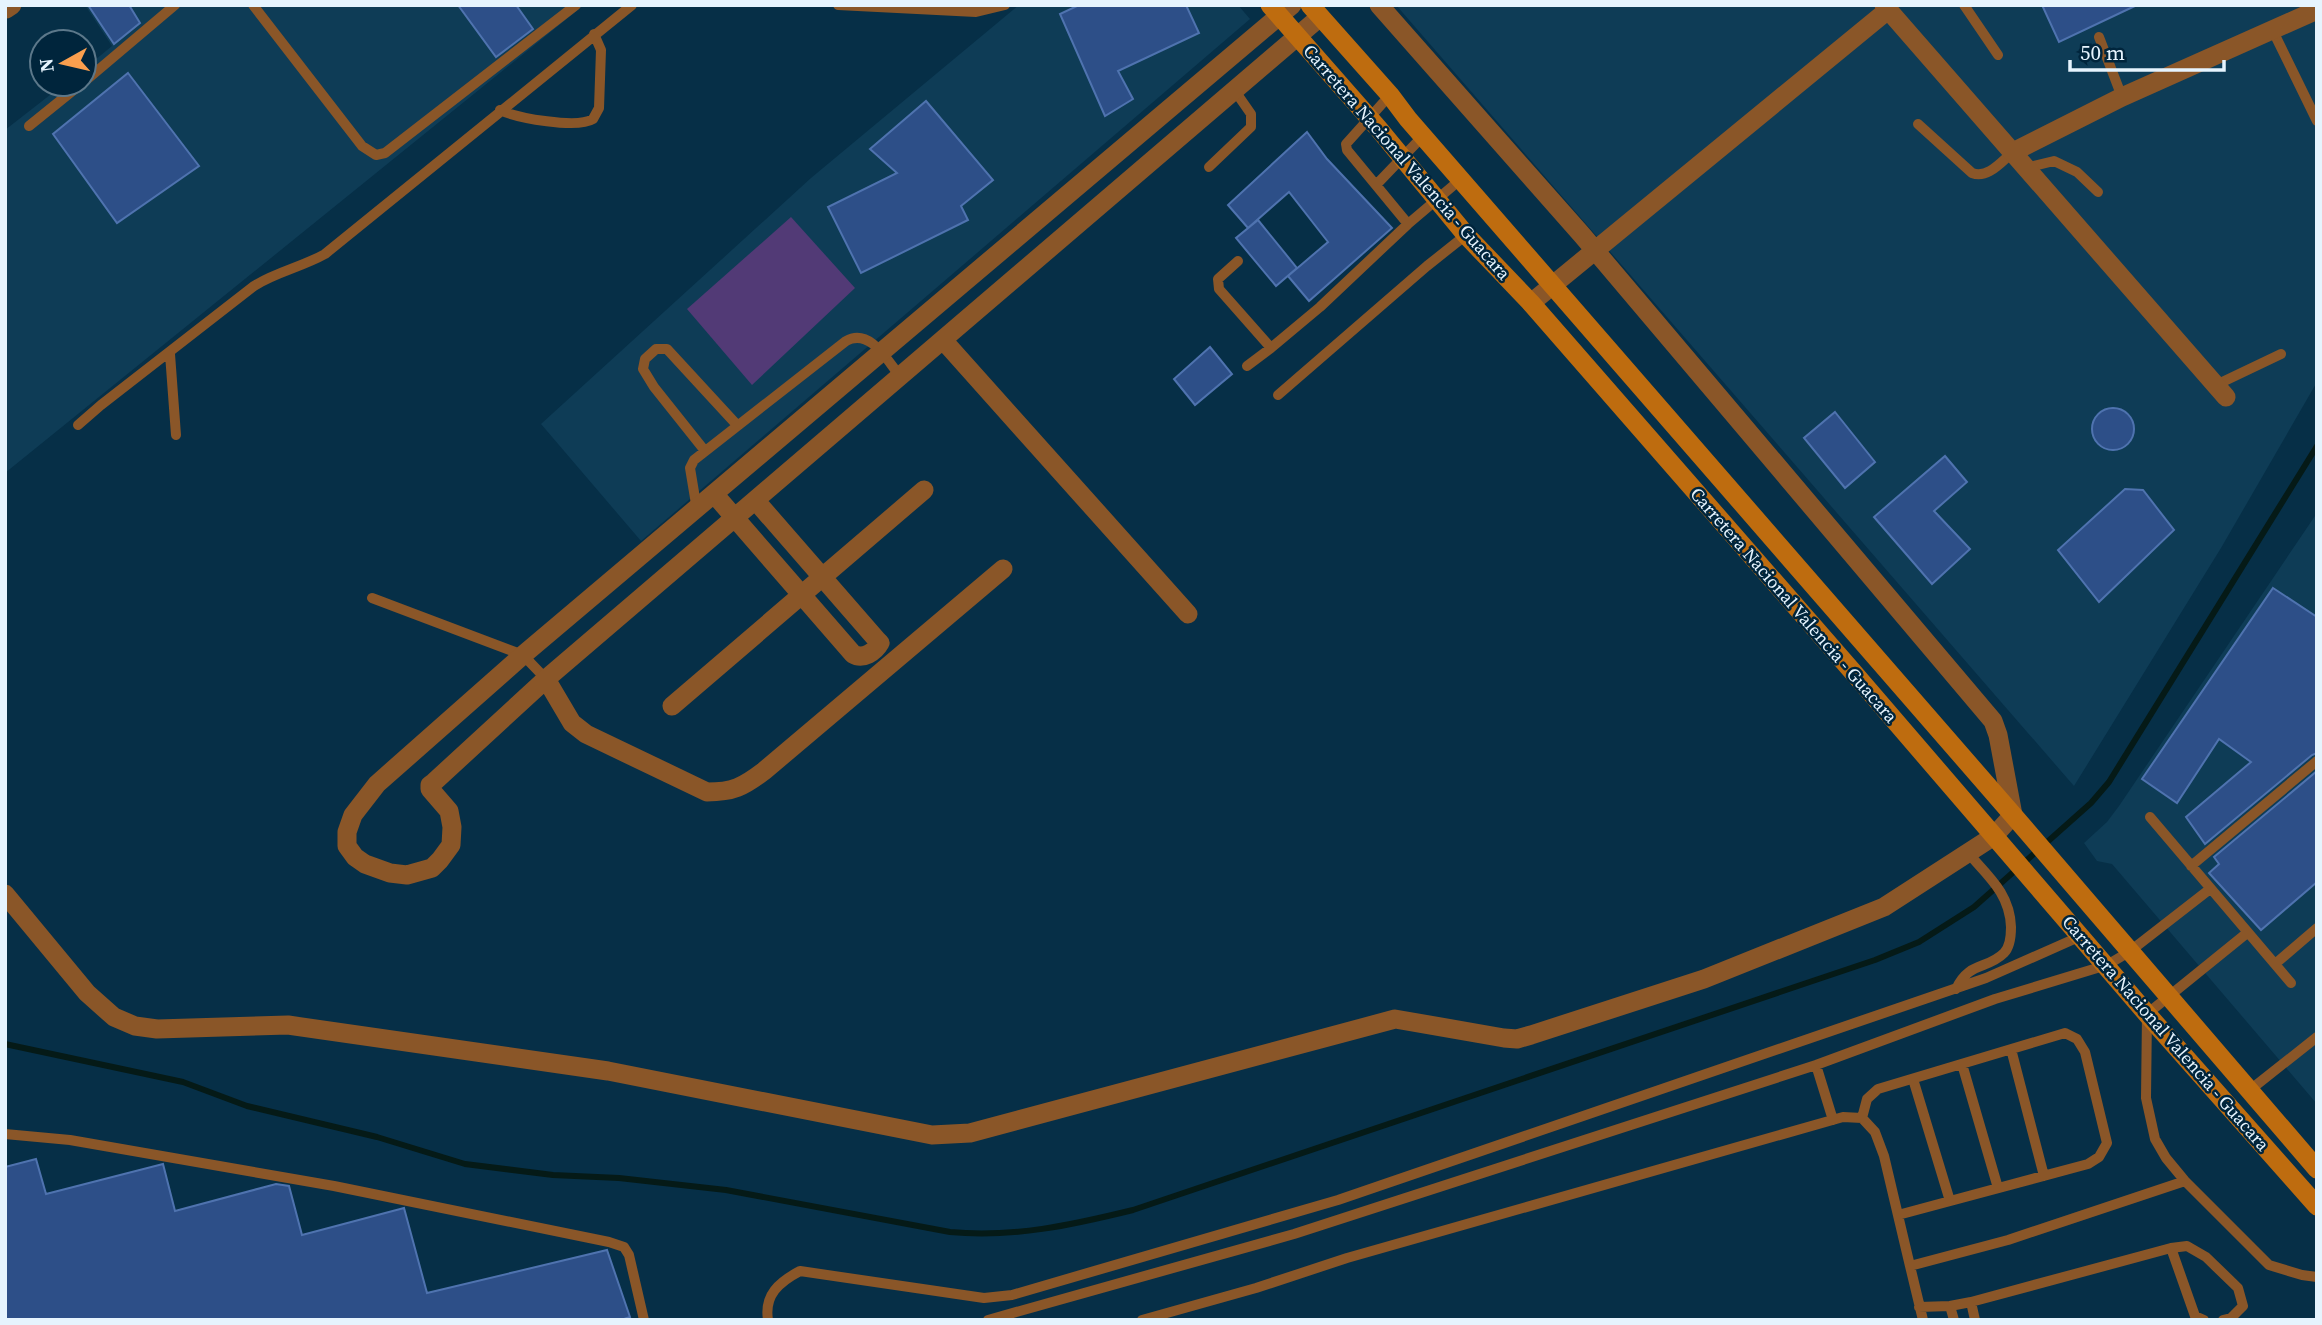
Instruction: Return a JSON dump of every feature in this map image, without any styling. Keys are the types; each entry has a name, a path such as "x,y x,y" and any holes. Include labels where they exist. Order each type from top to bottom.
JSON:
{"main road":[{"name":"Carretera Nacional Valencia - Guacara","path":"1281,9 1298,37 1466,235 1531,303 2317,1206"},
{"name":"Carretera Nacional Valencia - Guacara","path":"1315,11 2317,1169"}],"street":[{"path":"5,9 12,5"},
{"path":"5,894 87,993 114,1017 135,1026 157,1029 288,1024 608,1071 932,1135 970,1133 1395,1019 1517,1039 1704,979 1884,907 1994,836 2013,815 1993,721 1596,252 1379,5"},
{"path":"1531,303 1596,252 1888,7 2025,169 2221,391"},
{"path":"1281,9 715,495 523,655 377,784 360,804 347,832 347,846 355,857 365,864 390,873 407,875 432,868 450,845 452,827 449,811 430,789 430,785 546,679 1298,37 1315,11"},
{"path":"2013,152 2122,97 2317,10"},
{"path":"943,340 1188,614"},
{"path":"671,706 924,490"},
{"path":"715,495 853,654 864,656 877,649 880,643 756,501"},
{"path":"546,679 572,723 586,734 707,792 725,792 745,786 764,771 1003,569"}],"lane":[{"path":"98,70 175,5"},
{"path":"253,5 362,146 376,155 384,153 576,5"},
{"path":"78,425 262,281 302,267 325,254 632,5"},
{"path":"838,5 976,12 1005,5"},
{"path":"1964,5 1998,55"},
{"path":"2272,29 2317,121"},
{"path":"500,110 527,119 583,123 593,119 598,108 601,50 594,34"},
{"path":"2099,37 2122,97"},
{"path":"1209,167 1251,127 1251,114 1235,90"},
{"path":"1390,95 1346,144 1347,150 1408,224"},
{"path":"29,126 64,98"},
{"path":"1918,124 1972,173 1987,174 2013,152"},
{"path":"1376,185 1423,136"},
{"path":"2025,169 2054,161 2077,172 2098,192"},
{"path":"1247,366 1321,307 1408,224 1461,179"},
{"path":"1278,395 1466,235"},
{"path":"1238,261 1218,279 1219,289 1271,348"},
{"path":"697,510 690,468 694,460 854,336 864,337 882,352 899,375"},
{"path":"705,451 643,369 645,359 656,349 667,349 737,425"},
{"path":"170,354 176,435"},
{"path":"2221,391 2281,354"},
{"path":"372,598 523,655 546,679"},
{"path":"2191,866 2317,761"},
{"path":"2150,817 2291,983"},
{"path":"1956,989 1961,978 1973,968 2004,953 2011,936 2011,915 2006,897 1968,853"},
{"path":"988,1320 1294,1234 1816,1065 1995,999 2107,965 2129,952 2210,889"},
{"path":"2274,964 2317,928"},
{"path":"2247,933 2147,1013 2146,1098 2155,1139 2186,1181 2269,1265 2302,1275 2317,1276"},
{"path":"766,1319 767,1302 774,1291 787,1278 800,1271 984,1298 1012,1295 1338,1200 1956,989 2081,936"},
{"path":"1862,1118 1867,1098 1878,1089 2065,1033 2077,1039 2085,1052 2106,1143 2099,1157 2088,1164 1898,1215"},
{"path":"2250,1090 2317,1037"},
{"path":"2011,1049 2044,1176"},
{"path":"1962,1064 1998,1188"},
{"path":"1816,1065 1833,1119"},
{"path":"1913,1079 1950,1201"},
{"path":"1142,1320 1256,1288 1347,1258 1833,1119 1862,1118 1875,1132 1884,1156 1923,1320"},
{"path":"5,1134 70,1140 334,1186 609,1242 624,1247 629,1255 644,1320"},
{"path":"1910,1266 2008,1240 2186,1181"},
{"path":"1919,1307 1971,1302 2187,1246 2206,1257 2238,1288 2243,1306 2231,1318 2223,1320"},
{"path":"2171,1248 2195,1315 2204,1320"},
{"path":"1971,1302 1975,1320"},
{"path":"1950,1306 1954,1320"}],"shaded area":[{"path":"85,5 584,5 5,473 5,130 46,98 98,98 98,58 112,46"},
{"path":"1019,5 1238,5 1250,19 641,541 541,424 811,178"},
{"path":"1396,5 2317,5 2317,382 2221,548 2074,786"},
{"path":"791,217 855,288 752,385 687,309"},
{"path":"2317,513 2317,1104 2112,864 2097,861 2084,843 2107,822 2119,806"}],"building":[{"path":"88,5 129,5 140,23 114,44"},
{"path":"458,5 516,5 533,29 496,57"},
{"path":"1079,5 1186,5 1199,33 1118,71 1133,99 1105,116 1060,14"},
{"path":"2042,5 2137,5 2059,42"},
{"path":"128,73 199,166 117,223 53,134"},
{"path":"926,101 993,180 961,206 968,220 861,273 828,207 897,173 870,149"},
{"path":"1307,132 1327,159 1392,228 1309,301 1288,276 1328,242 1289,192 1248,228 1228,205"},
{"path":"1258,220 1297,268 1276,286 1236,238"},
{"path":"1210,347 1232,374 1195,405 1174,379"},
{"path":"2113,408 2128,414 2134,429 2128,444 2113,450 2098,444 2092,429 2098,414"},
{"path":"1835,412 1875,462 1845,488 1804,438"},
{"path":"1945,456 1967,482 1934,511 1970,549 1932,584 1874,517"},
{"path":"2125,489 2143,490 2174,530 2099,602 2058,550"},
{"path":"2273,588 2317,617 2317,753 2205,844 2186,817 2251,762 2219,739 2177,803 2142,779"},
{"path":"2317,771 2317,882 2261,930 2209,873 2219,864 2214,857"},
{"path":"36,1159 46,1194 163,1164 175,1211 276,1184 289,1186 302,1235 404,1208 427,1293 607,1250 630,1317 621,1320 5,1320 5,1167"}],"waterway":[{"path":"5,1044 183,1082 247,1106 377,1137 465,1164 553,1175 619,1178 726,1190 950,1232 1020,1232 1133,1210 1875,960 1919,942 1974,907 2091,803 2109,782 2317,446"}]}
